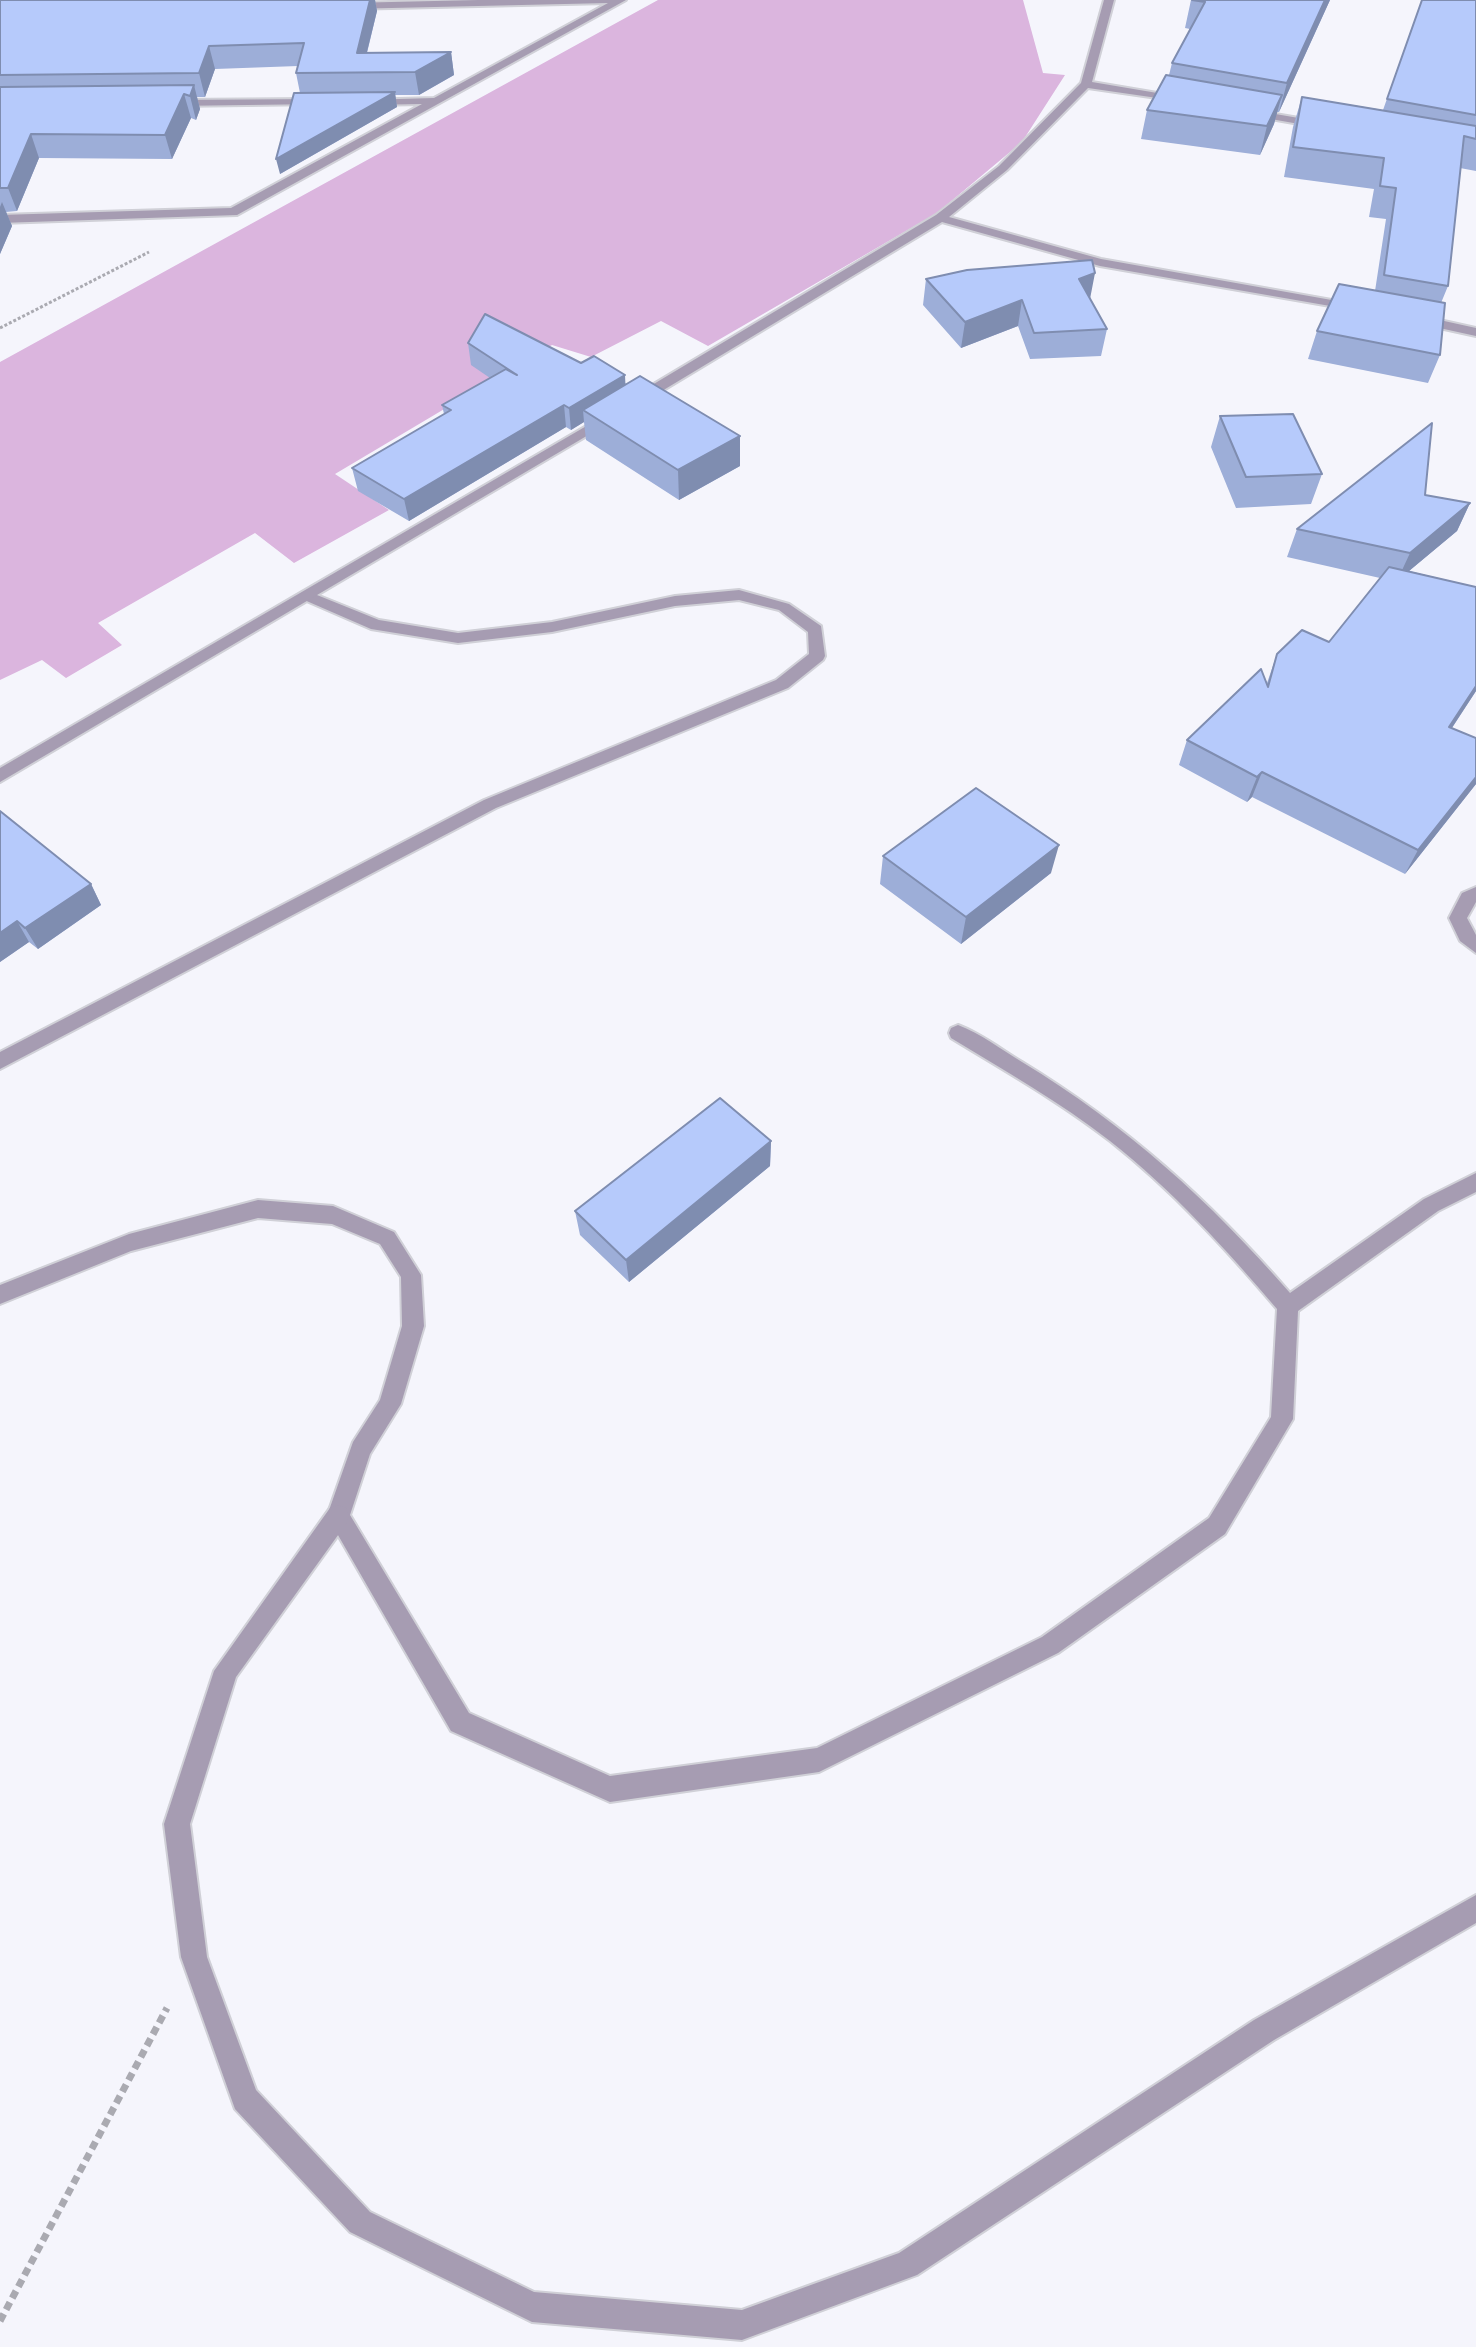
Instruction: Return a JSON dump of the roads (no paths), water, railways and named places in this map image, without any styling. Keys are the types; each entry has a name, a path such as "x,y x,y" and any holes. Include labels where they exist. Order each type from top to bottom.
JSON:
{"street":[{"path":"331,6 612,0"},
{"path":"0,219 233,212 621,0"},
{"path":"0,776 940,218 1003,168 1086,84 1109,0"},
{"path":"1086,84 1191,102"},
{"path":"359,102 437,101"},
{"path":"156,103 328,102"},
{"path":"1238,110 1332,127"},
{"path":"940,218 1100,262 1361,309"},
{"path":"1405,317 1476,332"},
{"path":"0,1061 490,804 782,684 817,656 816,630 784,607 739,595 675,601 552,627 458,638 376,625 307,596"},
{"path":"1476,894 1468,898 1458,918 1466,936 1476,946"},
{"path":"338,1516 460,1722 610,1789 819,1760 1050,1645 1217,1526 1282,1419 1288,1306 1226,1234 1135,1150 1055,1094 958,1033"},
{"path":"1288,1306 1431,1205 1476,1182"},
{"path":"0,1295 129,1243 258,1209 333,1215 387,1238 411,1275 413,1326 390,1404 361,1449 338,1516 226,1671 177,1824 194,1957 245,2099 360,2222 532,2307 742,2325 907,2265 1264,2030 1476,1908"}]}
